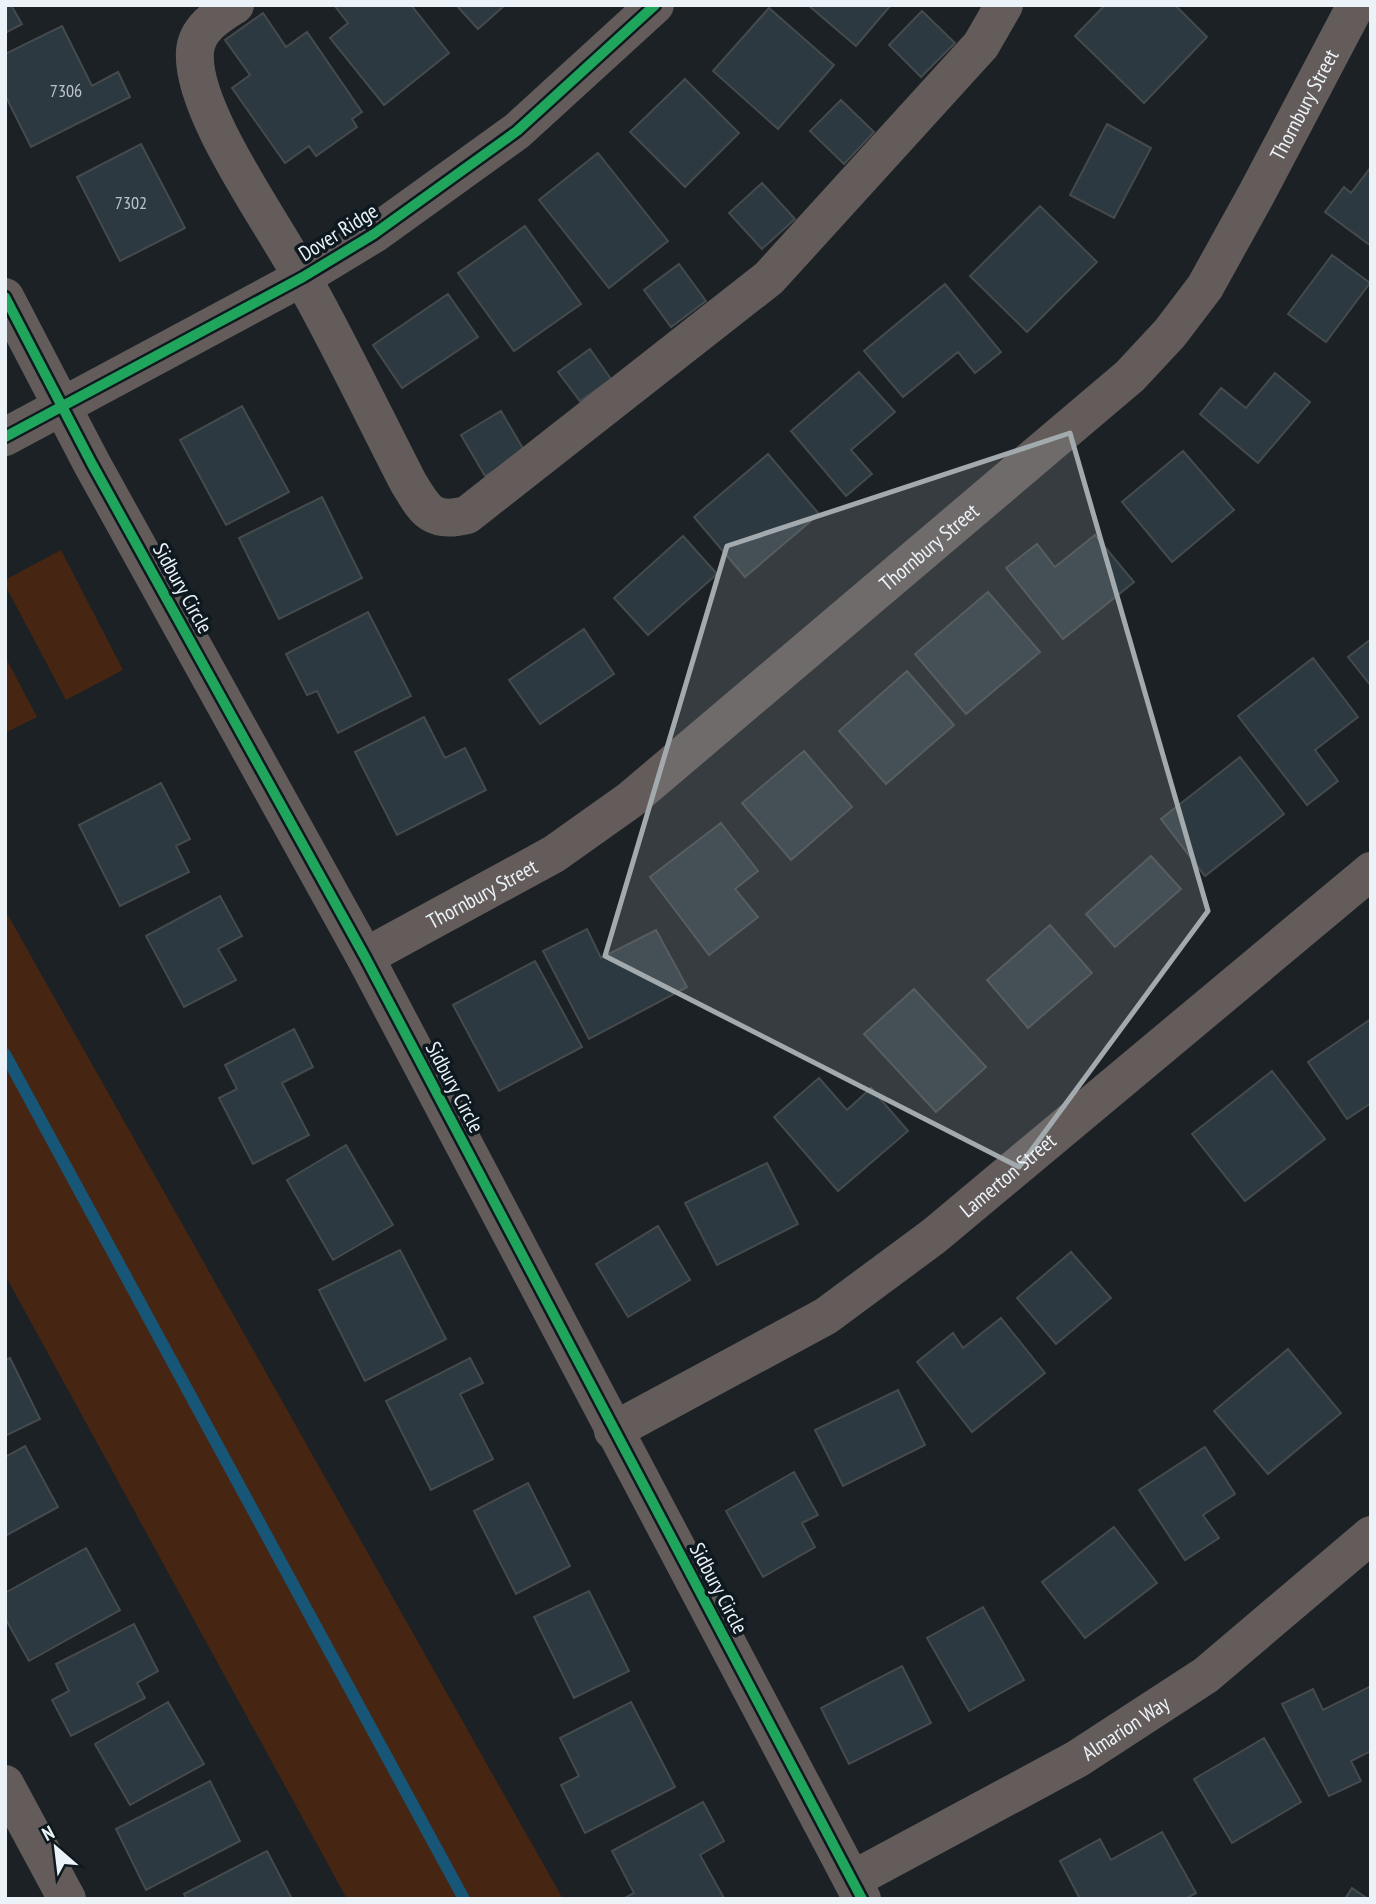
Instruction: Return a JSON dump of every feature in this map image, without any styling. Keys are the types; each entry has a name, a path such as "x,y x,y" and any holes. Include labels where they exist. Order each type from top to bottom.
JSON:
{"street":[{"path":"235,5 208,23 194,49 198,83 220,138 303,277 408,482 432,514 448,520 467,515 769,278 981,45 1004,5"},
{"name":"Dover Ridge","path":"5,437 303,277 374,234 517,131 655,5"},
{"name":"Thornbury Street","path":"365,957 554,855 630,800 1130,376 1170,333 1205,286 1356,5"},
{"name":"Sidbury Circle","path":"5,297 61,406 365,957 857,1889"},
{"name":"Lamerton Street","path":"613,1431 826,1316 934,1237 1371,871"},
{"name":"Almarion Way","path":"857,1889 1077,1759 1206,1675 1371,1535"},
{"path":"5,1784 67,1899"}],"highlighted area":[{"path":"1070,433 1208,911 1019,1167 605,956 727,546"}],"shaded area":[{"path":"61,550 123,670 66,700 5,585 5,580"},
{"path":"5,656 37,717 5,733"},
{"path":"5,910 563,1899 347,1899 5,1275"}],"building":[{"path":"5,5 11,5 22,24 5,33"},
{"path":"334,5 411,5 449,53 384,105 330,38 348,23"},
{"path":"456,5 505,5 478,29"},
{"path":"808,5 891,5 856,46"},
{"path":"1105,5 1175,5 1207,37 1144,103 1075,36"},
{"path":"769,8 834,65 778,129 713,71"},
{"path":"922,11 955,43 921,77 889,45"},
{"path":"263,13 286,47 307,32 362,112 352,119 357,127 316,156 309,146 285,163 232,88 250,75 225,40"},
{"path":"62,26 92,86 118,72 130,97 31,147 5,95 5,54"},
{"path":"685,79 739,133 685,187 630,132"},
{"path":"841,100 874,132 844,164 810,131"},
{"path":"1107,124 1151,148 1114,218 1070,195"},
{"path":"141,144 185,228 120,261 77,177"},
{"path":"598,153 668,241 609,288 539,200"},
{"path":"1371,167 1371,246 1325,212 1344,187 1351,193"},
{"path":"762,183 795,219 762,249 729,213"},
{"path":"1040,206 1097,262 1027,332 970,276"},
{"path":"525,226 581,304 514,351 458,273"},
{"path":"1332,255 1370,283 1326,342 1288,314"},
{"path":"679,264 706,301 671,327 644,290"},
{"path":"945,284 1001,352 975,373 958,352 903,397 864,351"},
{"path":"448,294 478,337 402,388 373,345"},
{"path":"590,349 611,379 580,401 558,372"},
{"path":"859,372 895,412 851,450 872,474 846,496 791,431"},
{"path":"1275,373 1310,402 1258,463 1200,414 1221,388 1246,408"},
{"path":"242,406 289,492 226,525 180,440"},
{"path":"501,411 525,452 485,476 461,435"},
{"path":"1183,451 1234,510 1172,562 1122,502"},
{"path":"768,454 819,514 745,577 694,517"},
{"path":"322,497 362,578 279,619 239,538"},
{"path":"1095,535 1134,582 1063,639 1006,568 1037,544 1055,567"},
{"path":"683,536 717,574 648,635 614,598"},
{"path":"988,592 1040,652 966,714 915,654"},
{"path":"368,612 411,696 338,733 317,691 307,695 286,654"},
{"path":"584,629 614,674 540,724 509,680"},
{"path":"1371,639 1371,686 1348,657"},
{"path":"1313,658 1358,717 1315,750 1338,781 1307,805 1238,716"},
{"path":"907,671 954,725 886,784 839,731"},
{"path":"424,717 445,758 465,748 486,790 397,835 355,752"},
{"path":"804,751 852,807 791,860 742,803"},
{"path":"1240,757 1284,814 1205,876 1161,819"},
{"path":"161,783 190,839 176,846 189,872 120,906 79,825"},
{"path":"721,823 758,871 735,889 758,917 709,955 650,877"},
{"path":"1151,856 1181,889 1115,947 1086,914"},
{"path":"220,896 242,936 218,949 236,980 184,1007 146,936"},
{"path":"1050,925 1092,973 1028,1028 987,980"},
{"path":"587,929 601,958 656,930 687,987 589,1039 543,951"},
{"path":"535,961 582,1047 499,1091 453,1005"},
{"path":"914,989 986,1067 936,1112 864,1034"},
{"path":"1371,1019 1371,1103 1347,1119 1308,1062"},
{"path":"294,1029 313,1067 282,1083 309,1135 253,1164 219,1098 237,1089 225,1065"},
{"path":"1272,1071 1325,1139 1245,1201 1192,1134"},
{"path":"819,1078 847,1110 871,1088 908,1131 838,1191 774,1117"},
{"path":"346,1145 393,1225 333,1260 287,1180"},
{"path":"767,1163 798,1224 717,1265 685,1203"},
{"path":"658,1226 690,1280 628,1317 596,1264"},
{"path":"400,1250 446,1339 365,1381 319,1290"},
{"path":"1071,1252 1111,1298 1056,1344 1017,1298"},
{"path":"1001,1318 1045,1373 972,1432 917,1362 953,1333 963,1348"},
{"path":"1288,1349 1341,1413 1268,1474 1214,1411"},
{"path":"10,1358 40,1419 5,1436 5,1360"},
{"path":"470,1358 483,1383 460,1394 493,1459 431,1490 386,1401"},
{"path":"898,1390 925,1445 843,1486 815,1430"},
{"path":"25,1446 58,1507 5,1536 5,1457"},
{"path":"1205,1447 1235,1494 1203,1515 1219,1538 1185,1560 1139,1490"},
{"path":"794,1472 818,1515 802,1523 815,1547 763,1577 726,1511"},
{"path":"528,1483 570,1566 516,1594 474,1511"},
{"path":"1114,1527 1157,1583 1085,1638 1042,1582"},
{"path":"86,1548 120,1610 29,1661 5,1618 5,1593"},
{"path":"589,1591 629,1671 574,1698 534,1617"},
{"path":"983,1607 1024,1680 969,1711 927,1638"},
{"path":"134,1624 158,1671 137,1683 145,1698 71,1736 52,1700 69,1691 56,1664"},
{"path":"902,1666 931,1723 849,1764 821,1708"},
{"path":"1371,1686 1371,1751 1351,1761 1361,1781 1329,1796 1282,1704 1313,1689 1323,1710"},
{"path":"168,1702 204,1764 130,1805 95,1744"},
{"path":"631,1702 675,1787 585,1833 561,1785 579,1776 560,1738"},
{"path":"1264,1738 1301,1802 1232,1843 1194,1779"},
{"path":"210,1781 240,1841 146,1890 116,1829"},
{"path":"703,1802 724,1841 700,1855 724,1898 623,1899 634,1893 612,1851"},
{"path":"1162,1832 1196,1893 1185,1899 1080,1899 1060,1861 1100,1839 1111,1860"},
{"path":"267,1851 292,1899 187,1899 184,1894"},
{"path":"1352,1888 1368,1899 1345,1899"}],"waterway":[{"path":"5,1054 464,1899"}],"cycle path":[{"path":"5,437 303,277 374,234 517,131 655,5"},
{"path":"5,297 92,464 365,957 862,1899"}]}
